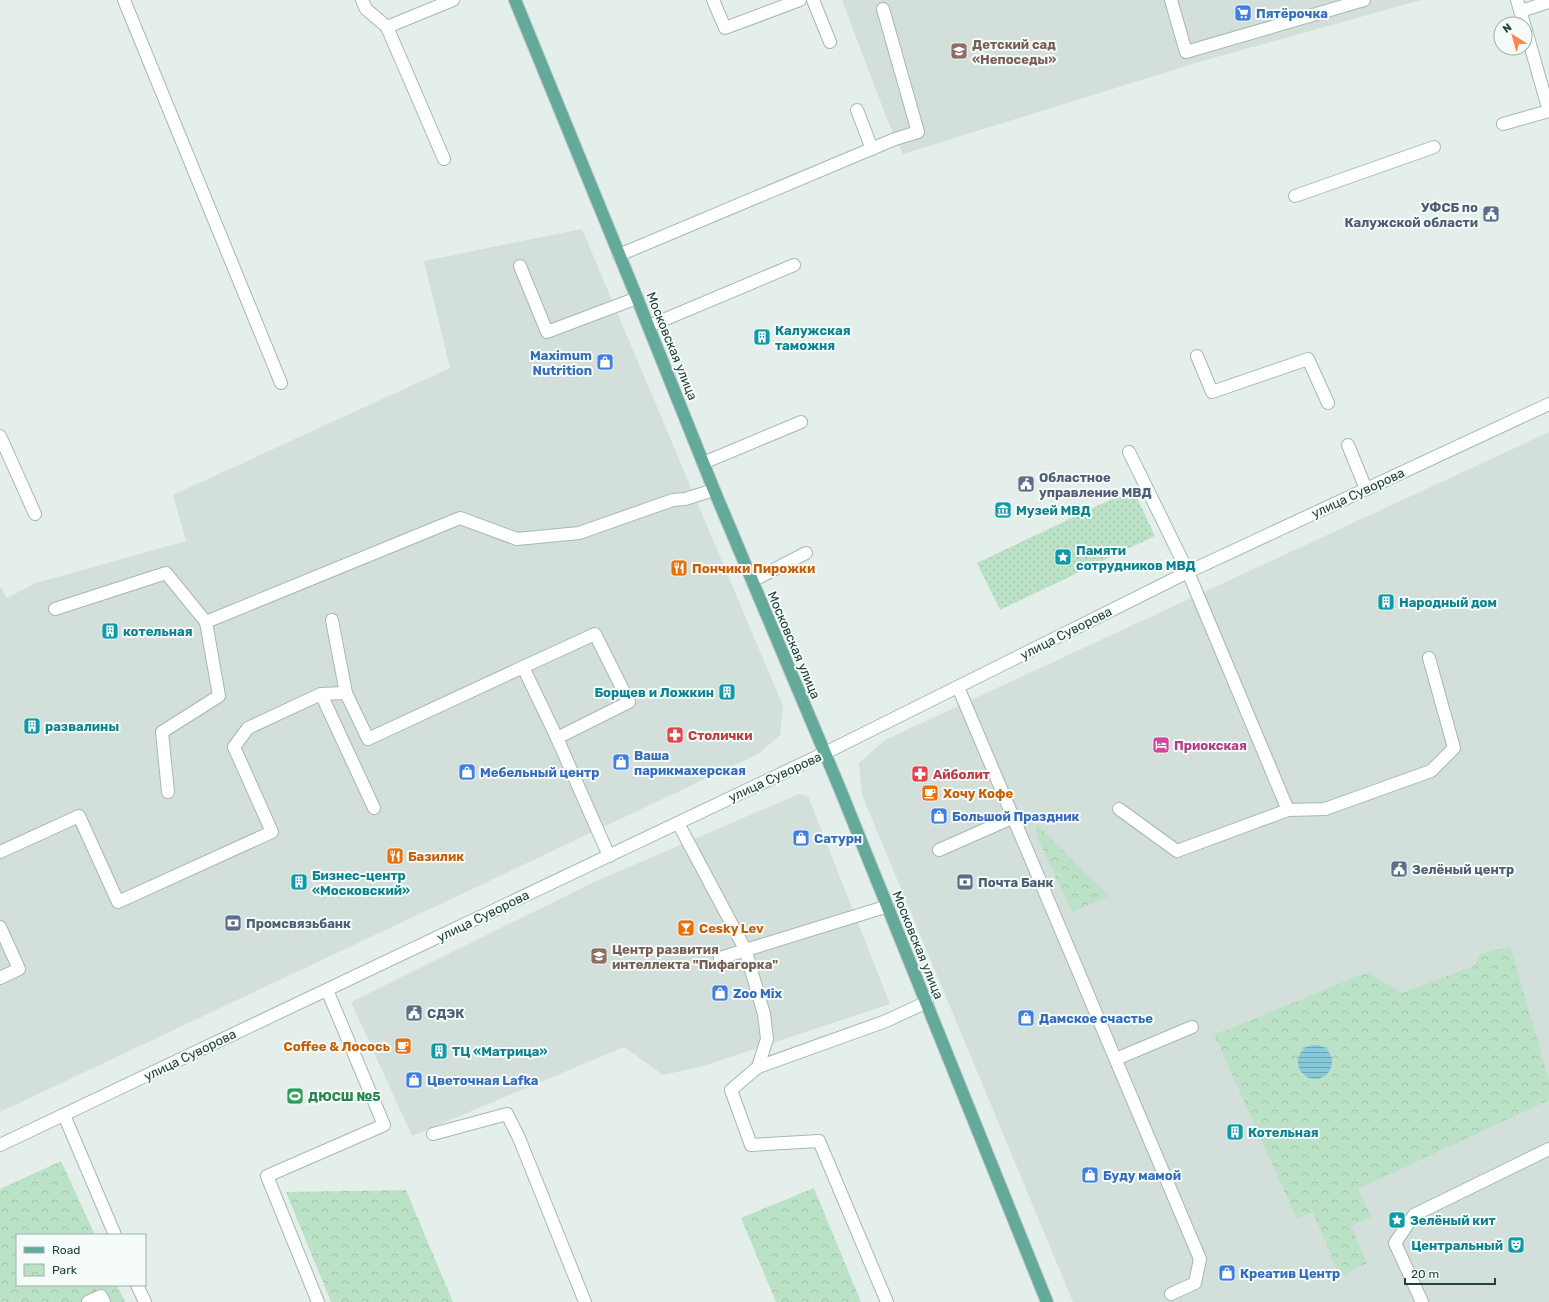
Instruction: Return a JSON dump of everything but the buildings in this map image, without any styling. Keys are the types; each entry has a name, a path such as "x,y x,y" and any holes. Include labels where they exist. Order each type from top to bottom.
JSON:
{"main road":[{"name":"Московская улица","path":"515,0 649,326 714,490 888,906 1047,1302"}],"street":[{"path":"124,0 281,383"},
{"path":"362,0 366,9 387,27 444,159"},
{"path":"387,27 453,0"},
{"path":"713,0 725,28 792,1"},
{"path":"813,0 830,42"},
{"path":"1171,0 1186,52 1364,0"},
{"path":"1522,16 1519,6 1549,2"},
{"path":"619,255 895,139 918,132 883,9"},
{"path":"1503,124 1549,111 1533,54"},
{"path":"857,110 872,149"},
{"path":"1294,196 1434,147"},
{"path":"649,326 794,265"},
{"path":"520,266 547,332 637,298"},
{"path":"1197,356 1212,392 1308,359 1328,403"},
{"name":"улица Суворова","path":"0,1145 825,753 1188,572 1549,404"},
{"path":"703,463 801,422"},
{"path":"0,436 35,514"},
{"path":"1348,445 1366,489"},
{"path":"1128,452 1188,572 1288,810"},
{"path":"206,622 460,518 517,539 579,533 673,500 686,499 714,490"},
{"path":"752,581 806,553"},
{"path":"56,609 166,573 206,622 219,696 162,732 168,792"},
{"path":"332,620 346,694 368,739 595,634 629,702 557,738"},
{"path":"1119,809 1177,851 1288,810 1324,809 1431,771 1454,748 1429,658"},
{"path":"523,667 557,738 609,856"},
{"path":"958,687 1200,1259 1195,1283 1171,1294"},
{"path":"0,852 79,816 118,902 272,832 234,748 248,728 321,694 346,694"},
{"path":"321,694 374,808"},
{"path":"939,850 1014,817"},
{"path":"678,823 745,949 764,1014 767,1039 758,1068"},
{"path":"720,958 745,949 888,906"},
{"path":"0,927 19,969 0,978"},
{"path":"318,1302 267,1176 384,1125 327,990"},
{"path":"887,1302 819,1141 751,1145 731,1090 758,1068 886,1021 927,1002"},
{"path":"1116,1059 1192,1028"},
{"path":"433,1134 507,1114 519,1138 585,1302"},
{"path":"64,1115 115,1234"},
{"path":"1422,1302 1395,1242 1414,1215 1549,1149"},
{"path":"137,1286 145,1302"},
{"path":"88,1302 101,1296 104,1302"}],"shaded area":[{"path":"842,0 1421,0 1199,62 903,154 887,119"},
{"path":"582,229 783,706 780,735 758,754 0,1112 0,586 7,598 36,583 186,541 173,495 450,368 424,261"},
{"path":"1549,432 1549,1302 1073,1302 862,795 859,763 885,740"},
{"path":"799,794 808,796 890,1004 703,1066 663,1075 624,1047 412,1136 351,1002 592,883"}],"green space":[{"path":"1133,489 1155,536 1000,610 977,563"},
{"path":"1036,824 1109,896 1072,912 1037,837"},
{"path":"1510,946 1549,1080 1549,1100 1358,1189 1371,1217 1351,1226 1367,1263 1340,1277 1313,1212 1297,1218 1294,1213 1214,1034 1368,972 1402,993 1474,966 1481,954"},
{"path":"61,1161 95,1234 16,1234 16,1286 117,1286 125,1302 0,1302 0,1189"},
{"path":"814,1188 861,1302 776,1302 741,1218"},
{"path":"406,1190 453,1302 331,1302 286,1192"}],"water":[{"path":"1312,1045 1318,1045 1322,1046 1329,1052 1332,1062 1331,1069 1325,1076 1318,1079 1312,1079 1308,1078 1301,1072 1298,1065 1298,1059 1299,1055 1305,1048"}],"place":[{"name":"Пятёрочка","path":"1243,13"},
{"name":"Детский сад «Непоседы»","path":"959,51"},
{"name":"УФСБ по Калужской области","path":"1491,214"},
{"name":"Калужская таможня","path":"762,337"},
{"name":"Maximum Nutrition","path":"605,362"},
{"name":"Областное управление МВД","path":"1026,484"},
{"name":"Музей МВД","path":"1003,510"},
{"name":"Памяти сотрудников МВД","path":"1063,557"},
{"name":"Пончики Пирожки","path":"679,568"},
{"name":"Народный дом","path":"1386,602"},
{"name":"котельная","path":"110,631"},
{"name":"Борщев и Ложкин","path":"727,692"},
{"name":"развалины","path":"32,726"},
{"name":"Столички","path":"675,735"},
{"name":"Приокская","path":"1161,745"},
{"name":"Ваша парикмахерская","path":"621,762"},
{"name":"Мебельный центр","path":"467,772"},
{"name":"Айболит","path":"920,774"},
{"name":"Хочу Кофе","path":"930,793"},
{"name":"Большой Праздник","path":"939,816"},
{"name":"Сатурн","path":"801,838"},
{"name":"Базилик","path":"395,856"},
{"name":"Зелёный центр","path":"1399,869"},
{"name":"Бизнес-центр «Московский»","path":"299,882"},
{"name":"Почта Банк","path":"965,882"},
{"name":"Промсвязьбанк","path":"233,923"},
{"name":"Cesky Lev","path":"686,928"},
{"name":"Центр развития интеллекта \"Пифагорка\"","path":"599,956"},
{"name":"Zoo Mix","path":"720,993"},
{"name":"СДЭК","path":"414,1013"},
{"name":"Дамское счастье","path":"1026,1018"},
{"name":"Coffee & Лосось","path":"403,1046"},
{"name":"ТЦ «Матрица»","path":"439,1051"},
{"name":"Цветочная Lafka","path":"414,1080"},
{"name":"ДЮСШ №5","path":"295,1096"},
{"name":"Котельная","path":"1235,1132"},
{"name":"Буду мамой","path":"1090,1175"},
{"name":"Зелёный кит","path":"1397,1220"},
{"name":"Центральный","path":"1516,1245"},
{"name":"Креатив Центр","path":"1227,1273"}]}
